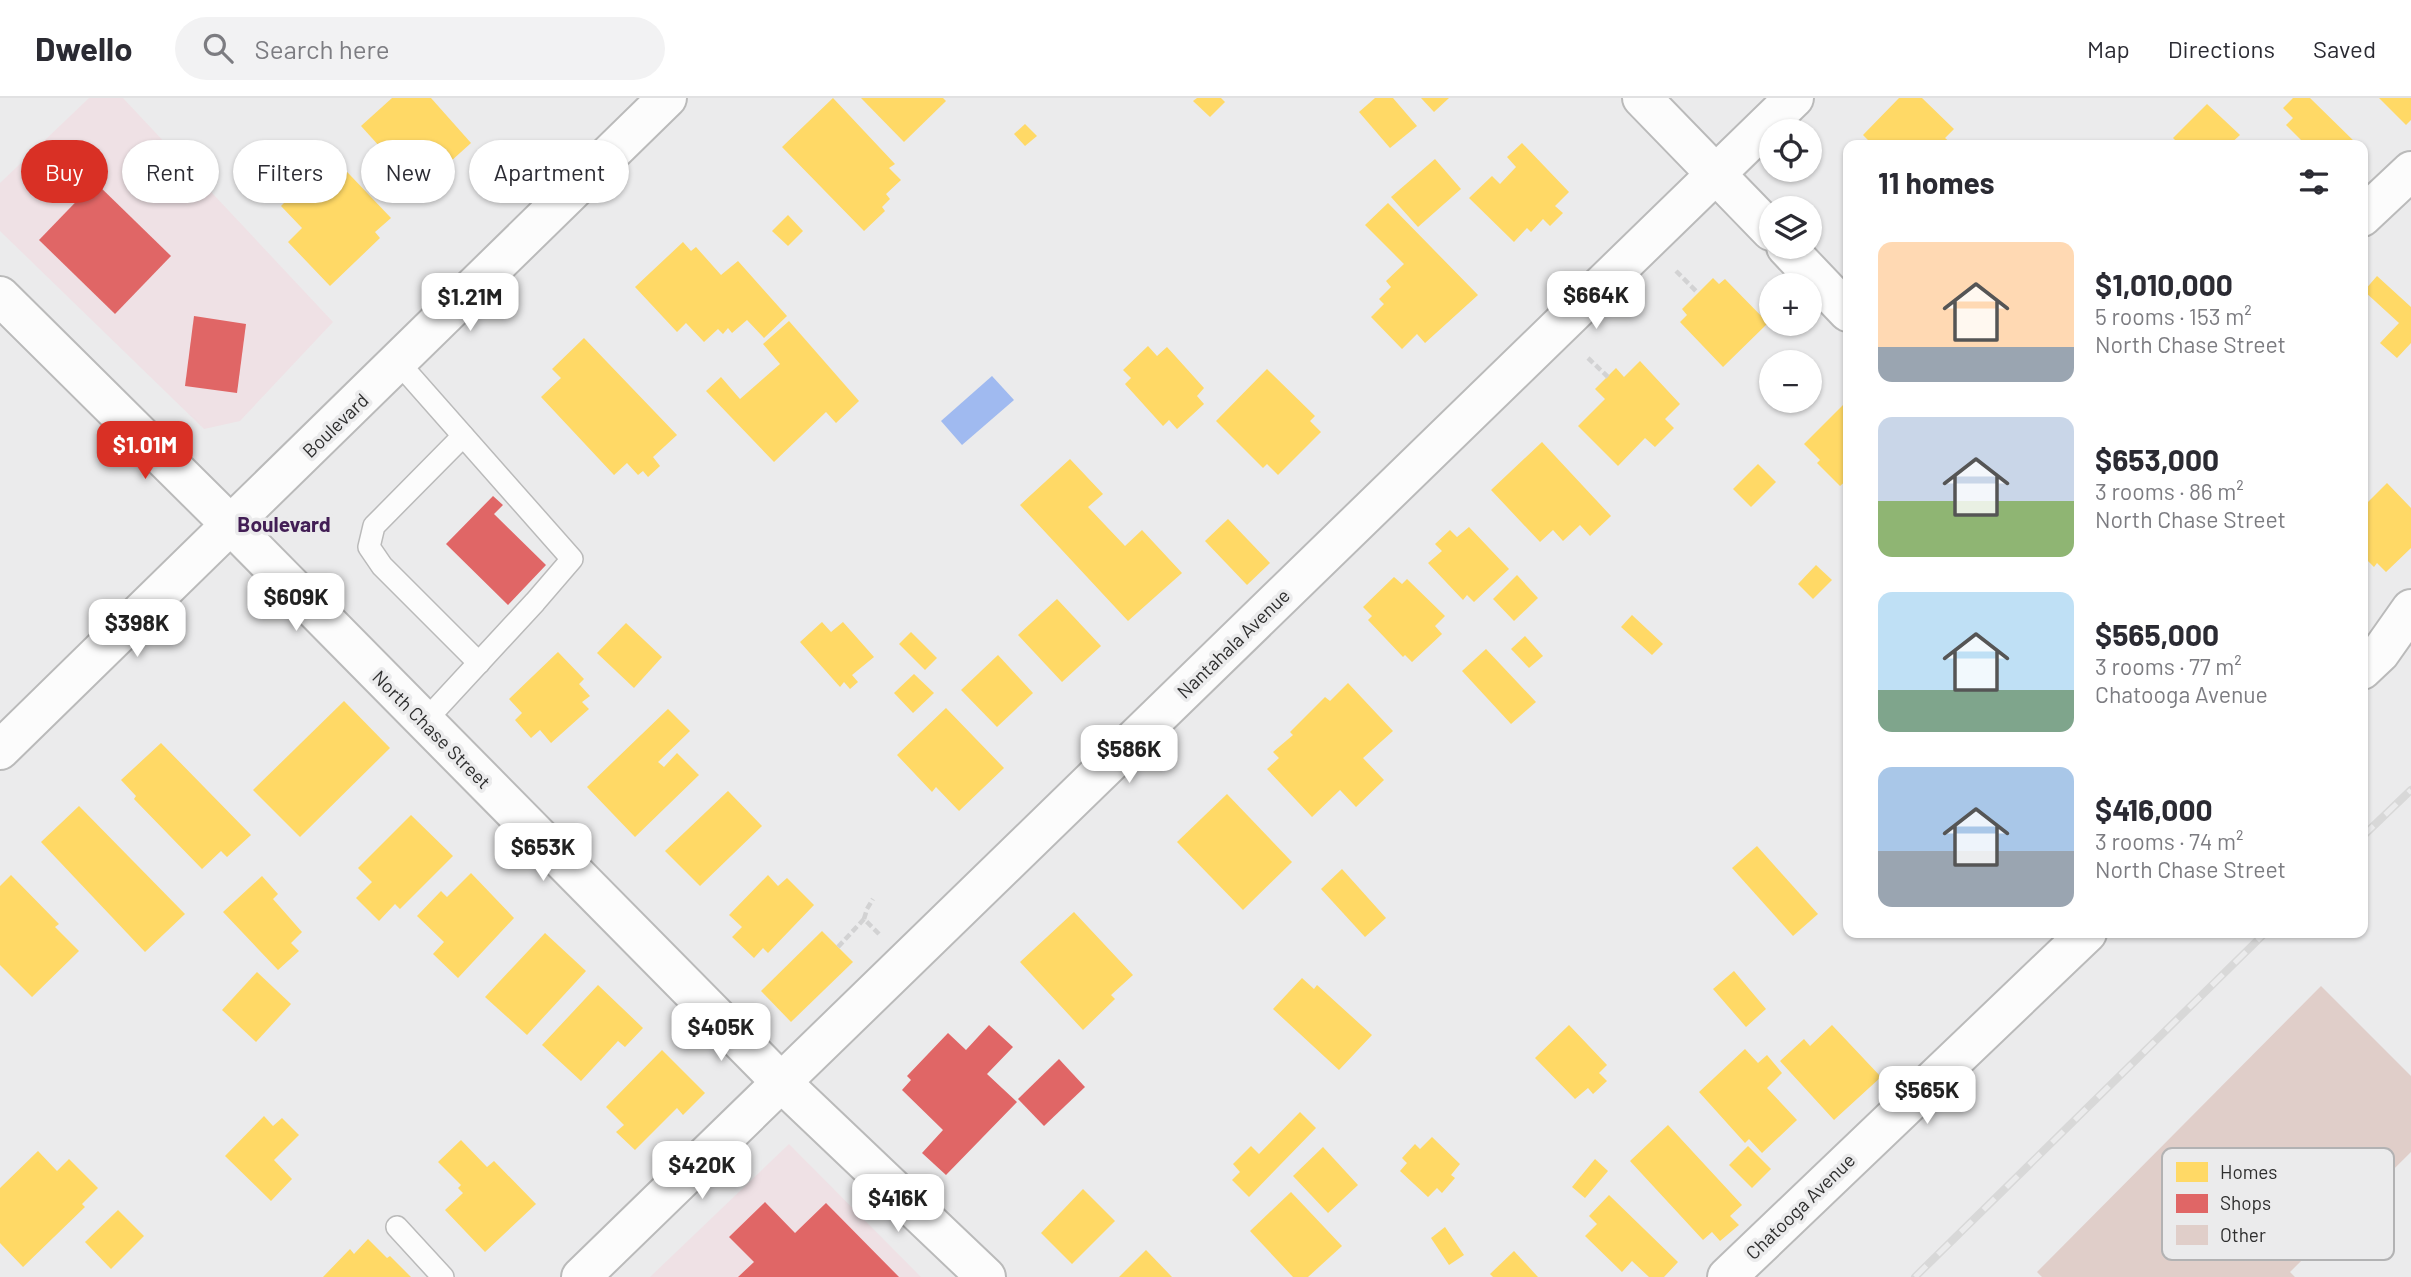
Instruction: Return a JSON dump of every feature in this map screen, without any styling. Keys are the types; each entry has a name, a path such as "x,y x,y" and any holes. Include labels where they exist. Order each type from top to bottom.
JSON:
{"street":[{"name":"Boulevard","path":"0,750 667,98"},
{"path":"1642,98 1759,219"},
{"name":"Nantahala Avenue","path":"581,1277 1794,98"},
{"path":"2368,211 2411,171"},
{"path":"1797,259 1843,307"},
{"name":"North Chase Street","path":"0,296 232,526 781,1082 986,1277"},
{"path":"2368,664 2380,653 2411,609"},
{"name":"Chatooga Avenue","path":"1727,1277 2082,938"}],"lane":[{"path":"398,362 572,559 425,721"},
{"path":"463,436 374,526 369,547 382,566 479,663"},
{"path":"397,1227 443,1277"}],"path":[{"path":"1676,271 1698,293"},
{"path":"1588,358 1608,377"},
{"path":"838,947 864,919 873,900"},
{"path":"864,919 887,942"}],"shaded area":[{"path":"89,98 123,98 162,140 122,140 122,203 219,203 219,200 333,322 240,421 204,429 0,231 0,183 21,163 21,203 108,203 108,140 45,140"},
{"path":"789,1144 921,1277 650,1277"}],"water":[{"path":"992,376 1014,400 962,445 941,421"}],"building: Homes":[{"path":"392,98 431,98 469,141 469,145 455,157 455,140 374,140 361,126"},
{"path":"833,98 895,164 889,168 901,180 886,194 890,199 882,207 885,211 864,231 782,147"},
{"path":"861,98 943,98 946,101 904,142"},
{"path":"1197,98 1221,98 1225,102 1210,117 1193,101"},
{"path":"1375,98 1393,98 1417,126 1390,148 1359,112"},
{"path":"1421,98 1449,98 1434,112"},
{"path":"1899,98 1922,98 1954,129 1945,138 1947,140 1868,140 1863,135"},
{"path":"2293,98 2310,98 2353,140 2301,140 2286,125 2293,118 2283,108"},
{"path":"2379,98 2411,98 2411,120 2406,125"},
{"path":"2207,104 2240,135 2234,140 2173,138"},
{"path":"1025,124 1037,136 1025,146 1014,134"},
{"path":"1522,143 1569,192 1555,206 1563,213 1550,226 1543,219 1531,232 1527,228 1514,242 1469,198 1492,176 1500,184 1516,167 1507,157"},
{"path":"1435,159 1461,189 1418,227 1391,197"},
{"path":"347,172 361,187 361,203 377,203 391,218 375,232 380,238 330,286 288,242 302,228 281,206 284,203 347,203"},
{"path":"1388,203 1478,295 1425,343 1417,334 1402,349 1371,317 1384,304 1379,299 1391,287 1386,281 1404,264 1365,225"},
{"path":"788,215 803,231 788,246 772,231"},
{"path":"683,242 691,251 696,247 721,275 738,261 787,316 764,338 747,320 732,333 728,328 723,334 718,329 704,342 686,323 677,332 635,287"},
{"path":"2377,276 2411,307 2411,343 2397,358 2380,343 2399,323 2368,295 2368,286"},
{"path":"1713,278 1719,284 1725,279 1759,314 1759,332 1723,367 1680,322 1687,315 1682,309"},
{"path":"789,321 859,401 836,423 826,412 774,462 706,391 721,377 740,399 780,364 763,344"},
{"path":"584,338 677,435 653,457 660,466 648,477 643,471 638,475 627,463 614,475 541,397 561,378 552,369"},
{"path":"1148,346 1157,356 1167,347 1204,388 1197,396 1204,404 1177,429 1169,420 1163,426 1125,384 1131,378 1123,370"},
{"path":"1640,361 1680,404 1665,419 1674,428 1655,447 1645,438 1618,466 1578,426 1605,399 1595,389 1616,368 1624,377"},
{"path":"1267,369 1315,416 1310,421 1321,432 1278,475 1267,464 1263,468 1216,421"},
{"path":"1843,405 1843,483 1840,486 1817,463 1820,460 1804,444"},
{"path":"1542,442 1611,516 1590,536 1580,525 1563,541 1553,530 1540,542 1491,490"},
{"path":"1070,459 1103,494 1088,507 1125,546 1142,530 1182,573 1128,621 1020,505"},
{"path":"1758,464 1776,482 1751,507 1733,489"},
{"path":"2387,483 2411,508 2411,548 2386,572 2377,563 2374,567 2368,561 2368,502"},
{"path":"1228,519 1270,563 1247,585 1205,541"},
{"path":"1469,527 1509,569 1474,602 1467,595 1463,600 1428,563 1442,551 1435,544 1450,530 1457,537"},
{"path":"1816,565 1832,580 1813,599 1798,584"},
{"path":"1517,575 1538,598 1514,621 1493,599"},
{"path":"1394,577 1402,584 1407,579 1445,616 1435,626 1442,634 1412,662 1405,655 1403,657 1368,620 1372,616 1363,607"},
{"path":"1057,599 1101,646 1062,682 1018,635"},
{"path":"1632,615 1663,644 1652,655 1621,627"},
{"path":"822,622 831,632 843,622 874,657 852,675 858,682 850,689 844,682 840,687 800,642"},
{"path":"626,623 662,657 634,688 597,653"},
{"path":"911,632 937,658 925,670 899,644"},
{"path":"1525,636 1543,656 1529,668 1511,649"},
{"path":"1486,649 1536,702 1511,724 1462,671"},
{"path":"558,652 584,679 579,684 590,696 582,702 589,709 551,743 540,730 531,738 515,720 522,713 509,699"},
{"path":"998,655 1033,693 997,727 961,690"},
{"path":"914,674 934,693 913,713 894,693"},
{"path":"1348,683 1393,731 1363,758 1384,780 1356,807 1340,790 1312,817 1267,769 1279,758 1273,752 1293,735 1290,732 1325,697 1330,701"},
{"path":"344,701 390,748 300,837 253,790"},
{"path":"946,708 1004,768 959,811 936,787 932,792 897,755"},
{"path":"668,709 690,731 658,762 664,767 677,753 699,775 635,837 587,787"},
{"path":"161,743 251,835 227,857 221,851 202,869 134,799 136,796 121,780"},
{"path":"728,791 762,826 700,886 665,851"},
{"path":"1227,794 1292,862 1243,910 1177,842"},
{"path":"79,806 185,914 145,952 41,842"},
{"path":"411,815 453,856 400,909 395,904 379,921 356,898 372,882 358,868"},
{"path":"1757,846 1818,914 1793,936 1732,868"},
{"path":"1342,869 1386,918 1365,937 1321,889"},
{"path":"471,873 514,918 458,978 433,954 444,942 417,916 441,891 447,897"},
{"path":"11,875 59,924 55,927 79,951 32,997 0,965 0,886"},
{"path":"768,875 778,886 787,878 814,905 768,953 763,948 754,958 732,937 742,927 729,915"},
{"path":"262,876 278,894 273,899 302,932 291,943 299,951 278,970 223,912"},
{"path":"1074,912 1133,975 1111,995 1115,999 1083,1030 1020,962"},
{"path":"822,931 853,962 791,1022 761,991"},
{"path":"545,933 586,971 527,1035 485,997"},
{"path":"1734,971 1766,1009 1746,1027 1713,989"},
{"path":"257,972 291,1004 256,1042 222,1010"},
{"path":"1302,978 1314,989 1317,985 1372,1035 1339,1070 1273,1009"},
{"path":"598,985 643,1028 625,1047 618,1041 581,1081 542,1045"},
{"path":"1569,1025 1607,1065 1599,1073 1607,1081 1593,1094 1588,1088 1575,1099 1535,1058"},
{"path":"1832,1025 1881,1077 1834,1120 1780,1061 1804,1039 1810,1046"},
{"path":"1745,1049 1758,1063 1767,1055 1782,1073 1767,1088 1797,1120 1762,1153 1749,1139 1745,1143 1699,1092"},
{"path":"662,1050 705,1093 683,1115 677,1108 635,1150 616,1132 624,1125 606,1107"},
{"path":"1300,1112 1316,1128 1249,1197 1232,1180 1240,1172 1233,1164 1251,1146 1259,1154"},
{"path":"264,1116 273,1126 282,1118 299,1135 274,1160 292,1179 271,1201 225,1156"},
{"path":"1668,1125 1742,1205 1730,1216 1739,1225 1720,1241 1712,1232 1703,1240 1630,1161"},
{"path":"1432,1137 1460,1164 1451,1175 1455,1178 1442,1193 1437,1188 1428,1197 1400,1171 1407,1163 1402,1158 1415,1144 1420,1149"},
{"path":"461,1140 487,1167 494,1161 536,1204 485,1252 445,1210 463,1193 458,1188 461,1185 438,1162"},
{"path":"1748,1146 1771,1169 1752,1188 1729,1165"},
{"path":"1323,1147 1358,1185 1328,1213 1293,1176"},
{"path":"38,1151 57,1171 69,1159 98,1188 82,1204 85,1207 23,1267 0,1243 0,1188"},
{"path":"1595,1159 1608,1171 1585,1198 1572,1187"},
{"path":"1083,1189 1115,1221 1072,1264 1041,1233"},
{"path":"1291,1192 1342,1246 1308,1277 1293,1277 1250,1231"},
{"path":"1609,1195 1678,1262 1664,1277 1649,1277 1632,1261 1622,1272 1585,1236 1597,1224 1589,1216"},
{"path":"118,1210 144,1236 111,1269 85,1242"},
{"path":"1445,1227 1464,1255 1449,1265 1431,1238"},
{"path":"368,1239 411,1277 323,1277 350,1249 354,1254"},
{"path":"1146,1250 1172,1277 1119,1277"},
{"path":"1514,1251 1538,1277 1493,1277 1490,1274"}],"building: Shops":[{"path":"108,195 171,256 115,314 39,240 75,203 108,203"},
{"path":"194,316 246,324 237,393 185,386"},
{"path":"493,496 503,505 494,514 546,565 508,605 446,544"},
{"path":"989,1025 1013,1047 987,1074 1017,1102 946,1175 922,1153 943,1130 902,1090 911,1080 907,1076 948,1033 966,1050"},
{"path":"1059,1059 1085,1087 1044,1126 1018,1099"},
{"path":"765,1202 795,1233 826,1203 899,1277 738,1277 754,1262 729,1237"}],"building: Other":[{"path":"2321,986 2411,1076 2411,1152 2394,1169 2394,1148 2162,1148 2162,1260 2302,1260 2290,1272 2295,1277 2042,1277 2037,1272"}],"railway":[{"path":"2368,831 2411,790"},
{"path":"1915,1277 2260,938"}],"district":[{"name":"Boulevard","path":"284,523"}]}
